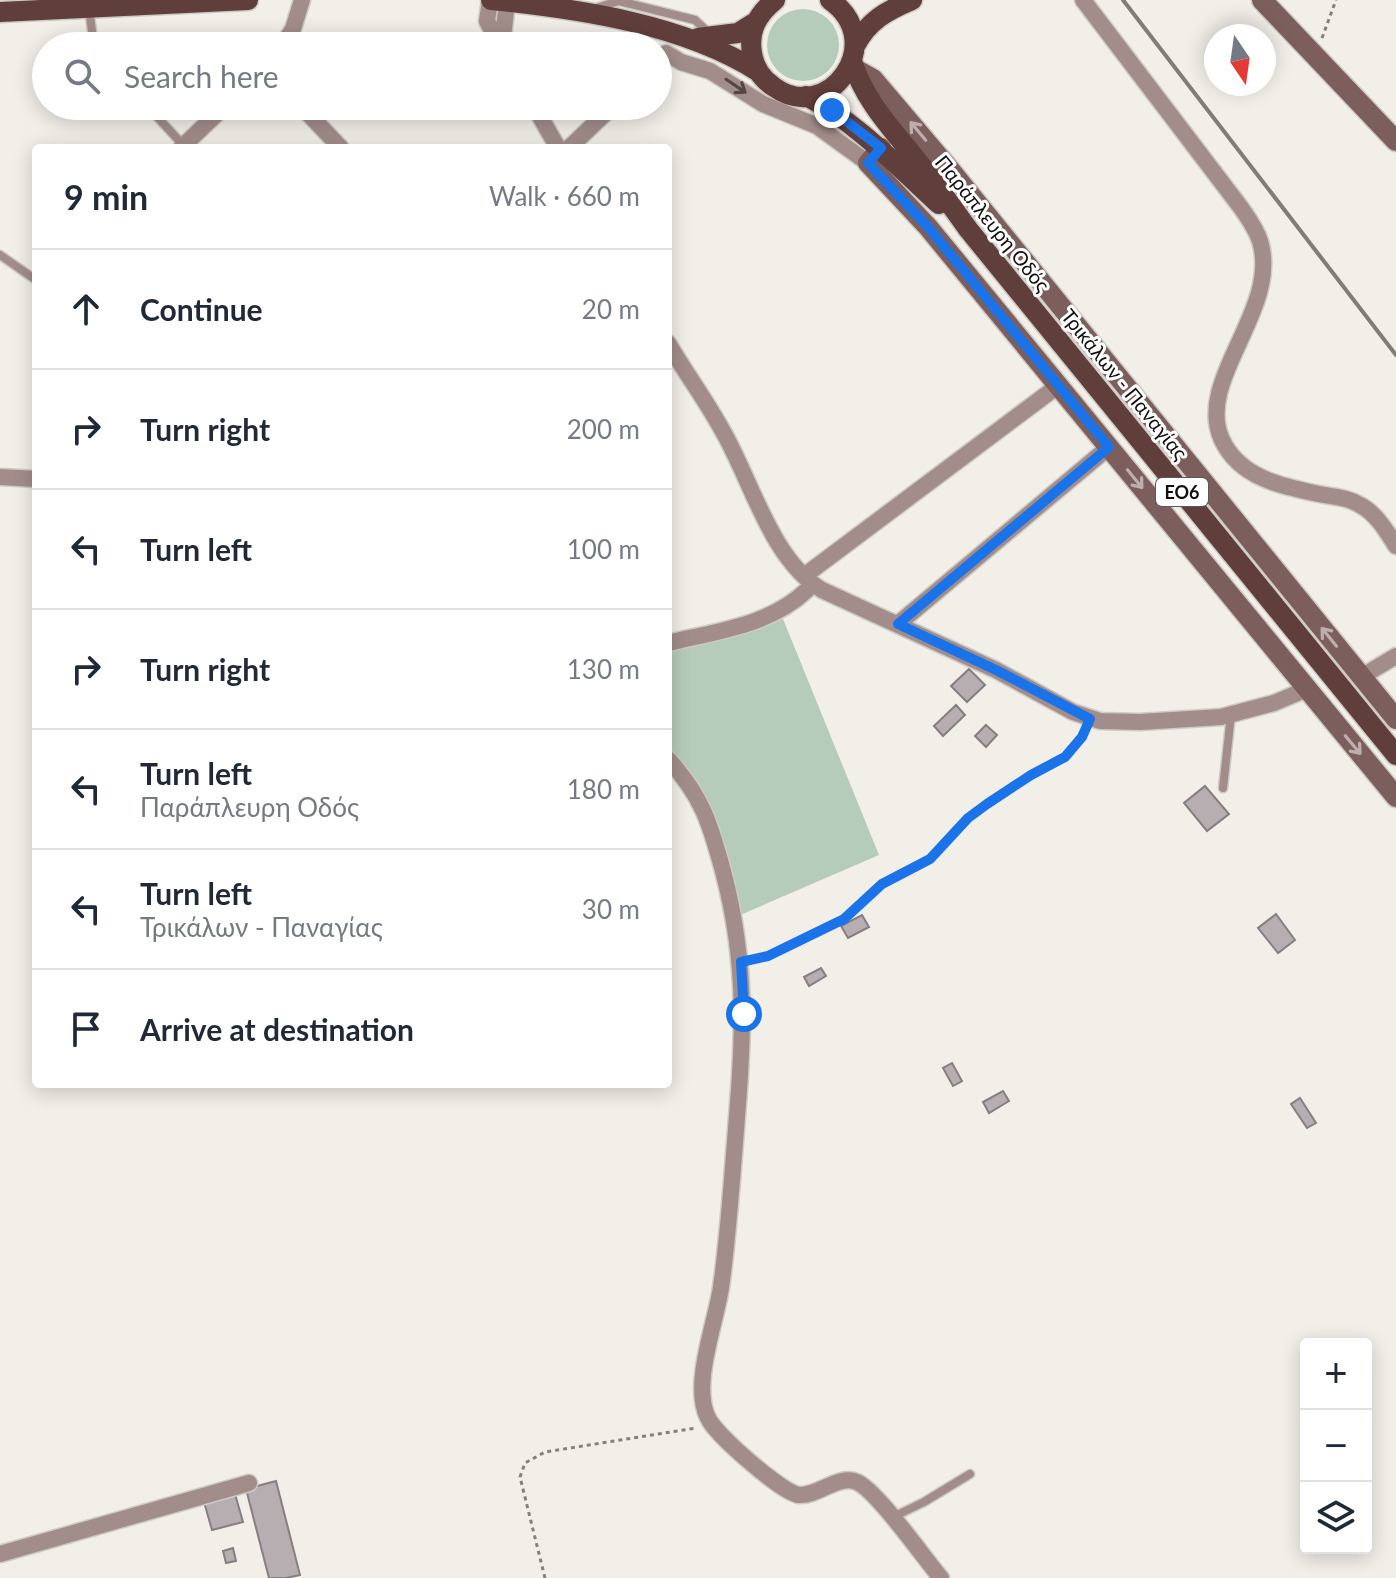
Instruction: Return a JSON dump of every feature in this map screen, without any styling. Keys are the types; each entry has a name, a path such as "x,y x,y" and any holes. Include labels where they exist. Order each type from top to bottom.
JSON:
{"main road":[{"path":"0,12 248,0"},
{"name":"ΕΟ6","path":"499,0 584,13 666,32"},
{"name":"ΕΟ6","path":"830,0 848,18 854,32 854,59"},
{"path":"806,96 821,93 846,74 863,32 874,19 912,0"},
{"path":"704,38 738,33 761,9"},
{"path":"759,72 750,45 761,9"},
{"name":"ΕΟ6","path":"672,33 704,38 759,72 779,91 806,96"},
{"name":"Τρικάλων - Παναγίας","path":"854,59 867,97 968,229 1396,755"},
{"name":"Τρικάλων - Παναγίας","path":"806,96 832,110 874,156 968,229"}],"street":[{"path":"291,32 302,0"},
{"path":"499,0 500,32"},
{"path":"1083,0 1242,209 1261,244 1264,266 1257,305 1218,399 1215,419 1222,440 1235,461 1256,476 1319,494 1349,498 1364,507 1396,546"},
{"path":"1262,0 1396,141"},
{"name":"Παράπλευρη Οδός","path":"854,59 951,171 1396,719"},
{"path":"672,61 710,71 763,104 817,126 874,156 928,227 1396,797"},
{"path":"186,144 211,120"},
{"path":"314,120 337,144"},
{"path":"542,120 556,144"},
{"path":"573,144 598,120"},
{"path":"672,349 721,427 776,538 805,583 996,670 1090,719 1140,722 1231,715 1274,703 1307,689"},
{"path":"672,642 772,616 788,607 805,583 1059,385"},
{"path":"898,624 1109,447"},
{"path":"0,477 32,479"},
{"path":"1361,677 1396,656"},
{"path":"672,764 694,789 706,815 727,886 741,962 743,1040 726,1245 701,1396 712,1425 785,1490 801,1495 843,1481 854,1481 868,1490 941,1578"},
{"path":"0,1554 249,1483"}],"lane":[{"path":"584,13 619,1 695,20 704,38"},
{"path":"89,8 92,32"},
{"path":"159,120 180,144"},
{"path":"0,255 32,277"},
{"path":"1223,788 1231,715"},
{"path":"892,1518 970,1474"}],"path":[{"path":"1315,56 1336,0"},
{"path":"741,962 768,956 844,919 882,884 930,859 968,818 987,804 1065,757 1082,737 1090,719"},
{"path":"545,1578 520,1477 530,1458 545,1452 712,1425"}],"green space":[{"path":"810,9 829,19 837,31 837,59 829,71 817,79 796,81 777,71 769,59 767,38 777,19 789,11"},
{"path":"783,619 879,855 738,916 708,801 672,754 672,647"}],"building":[{"path":"969,669 985,685 967,702 951,686"},
{"path":"956,705 965,715 943,736 934,726"},
{"path":"986,725 997,735 986,747 975,736"},
{"path":"1205,786 1229,814 1207,831 1184,803"},
{"path":"1276,914 1295,940 1278,953 1258,928"},
{"path":"862,915 869,927 848,938 841,926"},
{"path":"821,968 826,976 809,986 804,977"},
{"path":"952,1063 962,1081 953,1086 943,1068"},
{"path":"1003,1091 1009,1101 989,1113 983,1102"},
{"path":"1300,1098 1316,1123 1307,1128 1291,1104"},
{"path":"276,1481 300,1575 286,1578 269,1578 246,1489"},
{"path":"235,1494 243,1522 212,1530 204,1502"},
{"path":"233,1548 236,1561 226,1563 223,1551"}],"railway":[{"path":"1123,0 1396,355"}],"route":[{"path":"744,1014 741,962 768,956 844,919 882,884 930,859 968,818 987,804 1065,757 1082,737 1090,719 898,624 1109,447 928,227 868,163 881,148 832,110"}]}
